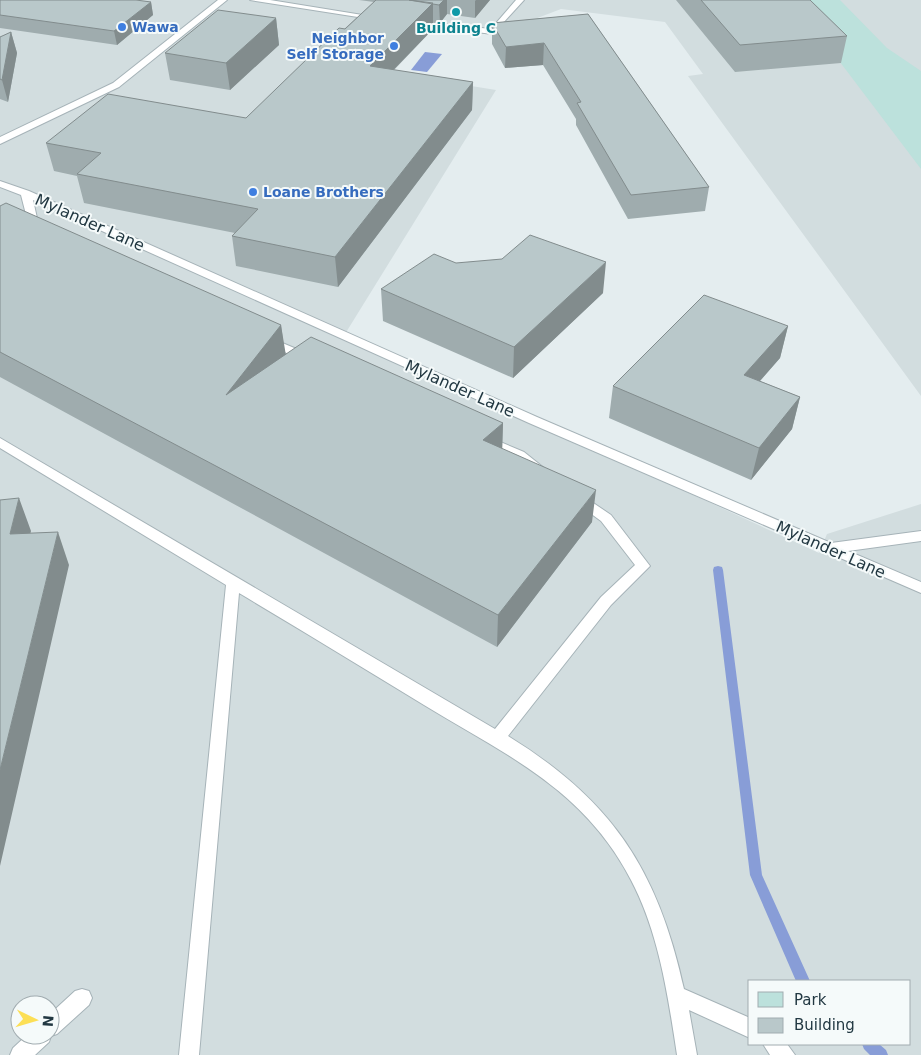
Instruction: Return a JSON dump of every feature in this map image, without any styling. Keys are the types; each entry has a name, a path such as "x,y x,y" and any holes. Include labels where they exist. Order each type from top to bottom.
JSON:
{"lane":[{"path":"0,141 116,85 223,0"},
{"path":"254,0 387,19"},
{"path":"406,22 493,32 520,0"},
{"name":"Mylander Lane","path":"0,184 26,193 533,420 921,588"},
{"path":"26,193 36,233 44,237"},
{"path":"260,336 322,365"},
{"path":"474,435 519,456 551,478"},
{"path":"0,442 233,584 425,695 469,724 498,737 535,761 570,789 601,820 630,860 651,904 677,995 687,1055"},
{"path":"498,737 606,601 644,566 606,518 566,490"},
{"path":"831,548 921,536"},
{"path":"189,1055 233,584"},
{"path":"677,995 748,1027"},
{"path":"60,1018 82,998"},
{"path":"20,1055 31,1045"},
{"path":"774,1045 785,1055"}],"shaded area":[{"path":"0,0 921,0 921,396 688,76 703,74 665,22 561,9 501,32 368,13 317,61 496,90 345,334 819,553 827,534 921,504 921,1055 0,1055"}],"green space":[{"path":"793,0 840,0 887,48 921,71 921,169"}],"water":[{"path":"425,52 442,54 427,72 411,70"}],"building":[{"path":"0,0 136,0 151,2 114,31 0,15"},
{"name":"Loane Brothers","path":"376,0 409,0 433,3 370,66 473,82 335,257 232,236 258,209 77,174 101,153 46,143 108,94 246,118 339,28 345,29"},
{"path":"409,0 444,0 439,5"},
{"path":"701,0 810,0 847,36 740,45"},
{"path":"218,10 276,18 226,63 165,53"},
{"path":"588,14 709,187 631,195 577,103 581,102 544,43 506,47 492,23"},
{"path":"11,32 2,80 0,79 0,37"},
{"path":"6,203 281,325 226,395 311,337 503,423 483,440 596,490 498,615 0,352 0,206"},
{"path":"530,235 606,262 514,347 381,289 434,254 456,263 502,259"},
{"path":"704,295 788,326 744,375 800,397 759,448 613,386"},
{"path":"19,498 10,534 58,532 0,770 0,500"}],"waterway":[{"path":"718,570 756,875 803,980"},
{"path":"870,1045 881,1055"}],"place":[{"name":"Building C","path":"456,12"},
{"name":"Wawa","path":"122,27"},
{"name":"Neighbor Self Storage","path":"394,46"},
{"name":"Loane Brothers","path":"253,192"}]}
